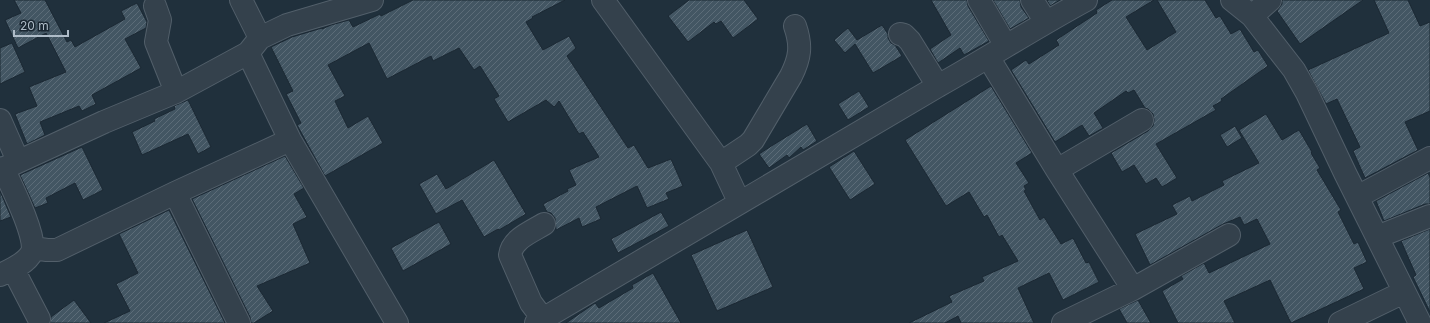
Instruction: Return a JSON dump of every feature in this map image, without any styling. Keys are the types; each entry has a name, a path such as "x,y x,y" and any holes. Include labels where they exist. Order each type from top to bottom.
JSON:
{"street":[{"path":"241,0 254,45 290,140 397,323"},
{"path":"7,166 104,122 176,92 287,25 372,0"},
{"path":"603,0 723,166 738,198"},
{"path":"979,0 1006,46"},
{"path":"1032,0 1046,22"},
{"path":"544,224 515,242 510,249 510,255 519,277 537,315 738,198 938,86 1086,0"},
{"path":"1232,0 1252,16 1277,46 1300,81 1420,323 1430,318"},
{"path":"1252,16 1270,0"},
{"path":"155,6 160,20 156,34 156,42 176,92"},
{"path":"723,166 753,140 792,76 800,45 795,26"},
{"path":"900,34 904,35 910,41 938,86"},
{"path":"988,57 1132,289"},
{"path":"0,120 7,166 32,236 33,248 29,257 6,272 39,319"},
{"path":"1057,170 1142,120"},
{"path":"33,248 57,250 290,140"},
{"path":"1357,197 1430,158"},
{"path":"175,194 238,323"},
{"path":"1377,237 1430,216"},
{"path":"1063,323 1132,289 1230,236"},
{"path":"1340,323 1404,292"}],"building":[{"path":"14,0 45,0 67,42 71,40 75,47 125,19 121,11 137,3 147,22 146,28 125,39 141,68 92,95 96,104 82,111 79,106 40,122 45,135 27,144 15,114 37,106 29,87 66,72 46,33 18,48 5,20 21,13"},
{"path":"413,0 565,0 532,17 533,18 526,22 543,50 569,36 576,48 567,56 628,148 634,145 648,168 671,159 683,186 666,193 669,199 647,208 637,186 596,207 601,219 582,227 579,218 556,230 555,218 551,213 547,212 543,204 568,191 567,189 576,185 569,170 599,157 583,132 579,134 559,101 554,107 546,100 508,122 494,99 499,96 480,66 474,70 459,48 433,61 431,56 387,79 369,43 328,65 345,96 335,101 348,128 368,116 383,143 325,176 297,125 301,123 286,94 293,91 271,47 292,37 349,20 353,27 380,14 381,16"},
{"path":"689,0 744,0 758,19 733,38 721,21 716,24 714,22 688,42 668,16"},
{"path":"931,0 967,0 968,6 989,41 964,55 960,48 938,63 930,49 951,35"},
{"path":"993,0 1020,0 1021,7 1029,18 1010,29"},
{"path":"1047,0 1060,0 1050,6"},
{"path":"1112,0 1154,0 1126,17 1147,50 1176,32 1157,0 1205,0 1216,18 1220,16 1231,34 1240,29 1254,52 1258,50 1268,66 1221,99 1222,101 1213,106 1216,110 1156,144 1177,178 1162,187 1156,178 1146,184 1134,165 1122,172 1111,153 1148,131 1153,126 1153,114 1145,108 1134,90 1128,93 1126,91 1094,113 1103,128 1089,136 1082,125 1055,142 1011,70 1026,60 1029,64 1059,45 1056,40 1097,13 1096,10"},
{"path":"1282,0 1363,0 1300,44 1277,11 1282,4"},
{"path":"1374,0 1408,0 1420,26 1430,22 1430,111 1405,122 1418,150 1365,178 1353,151 1360,147 1337,99 1326,104 1308,70 1389,33"},
{"path":"882,25 888,34 888,38 891,43 895,45 902,56 873,73 855,44 845,53 834,40 848,28 857,40"},
{"path":"12,43 25,72 0,84 0,48"},
{"path":"991,86 1032,153 1016,163 1029,183 1024,186 1026,190 1024,191 1040,220 1044,217 1061,244 1073,238 1086,263 1089,262 1099,282 1063,300 1049,273 1018,288 1034,323 961,323 958,316 945,323 909,323 952,302 949,296 984,281 982,277 1018,261 1002,235 999,237 987,215 984,217 969,192 946,206 905,140"},
{"path":"859,91 869,107 848,120 838,104"},
{"path":"188,100 211,147 198,154 188,134 142,155 132,132 155,121 154,119 175,109 174,106"},
{"path":"1266,114 1282,140 1299,130 1312,152 1311,153 1320,168 1317,170 1341,210 1338,212 1354,244 1358,242 1367,262 1354,268 1364,289 1291,323 1270,280 1224,301 1235,323 1178,323 1162,291 1183,279 1181,276 1204,263 1209,273 1270,244 1257,219 1244,225 1240,217 1223,224 1150,265 1135,234 1177,214 1172,205 1190,196 1192,201 1224,185 1222,181 1259,163 1239,130"},
{"path":"807,124 817,141 803,150 801,147 789,158 787,155 769,168 759,154"},
{"path":"1235,126 1242,138 1227,147 1220,135"},
{"path":"82,147 103,190 83,200 75,183 46,198 48,203 35,208 20,175"},
{"path":"854,151 875,184 850,200 829,167"},
{"path":"285,156 304,188 294,194 307,217 293,224 310,263 257,286 273,311 254,323 251,323 250,317 192,199"},
{"path":"494,160 526,214 484,237 462,200 436,214 419,184 437,174 446,189"},
{"path":"1428,173 1430,177 1430,204 1425,204 1384,221 1376,201"},
{"path":"0,191 11,217 0,221"},
{"path":"169,210 225,323 104,323 130,311 116,284 138,273 119,234"},
{"path":"661,212 669,226 618,253 611,239"},
{"path":"439,222 451,244 403,271 391,248"},
{"path":"1430,229 1430,312 1413,277 1416,275 1401,241"},
{"path":"747,230 773,287 717,311 691,255"},
{"path":"653,273 681,323 566,323 595,303 599,308 633,288 632,285"},
{"path":"74,300 91,323 50,323 51,317"},
{"path":"1138,300 1151,323 1127,323 1119,309"}]}
